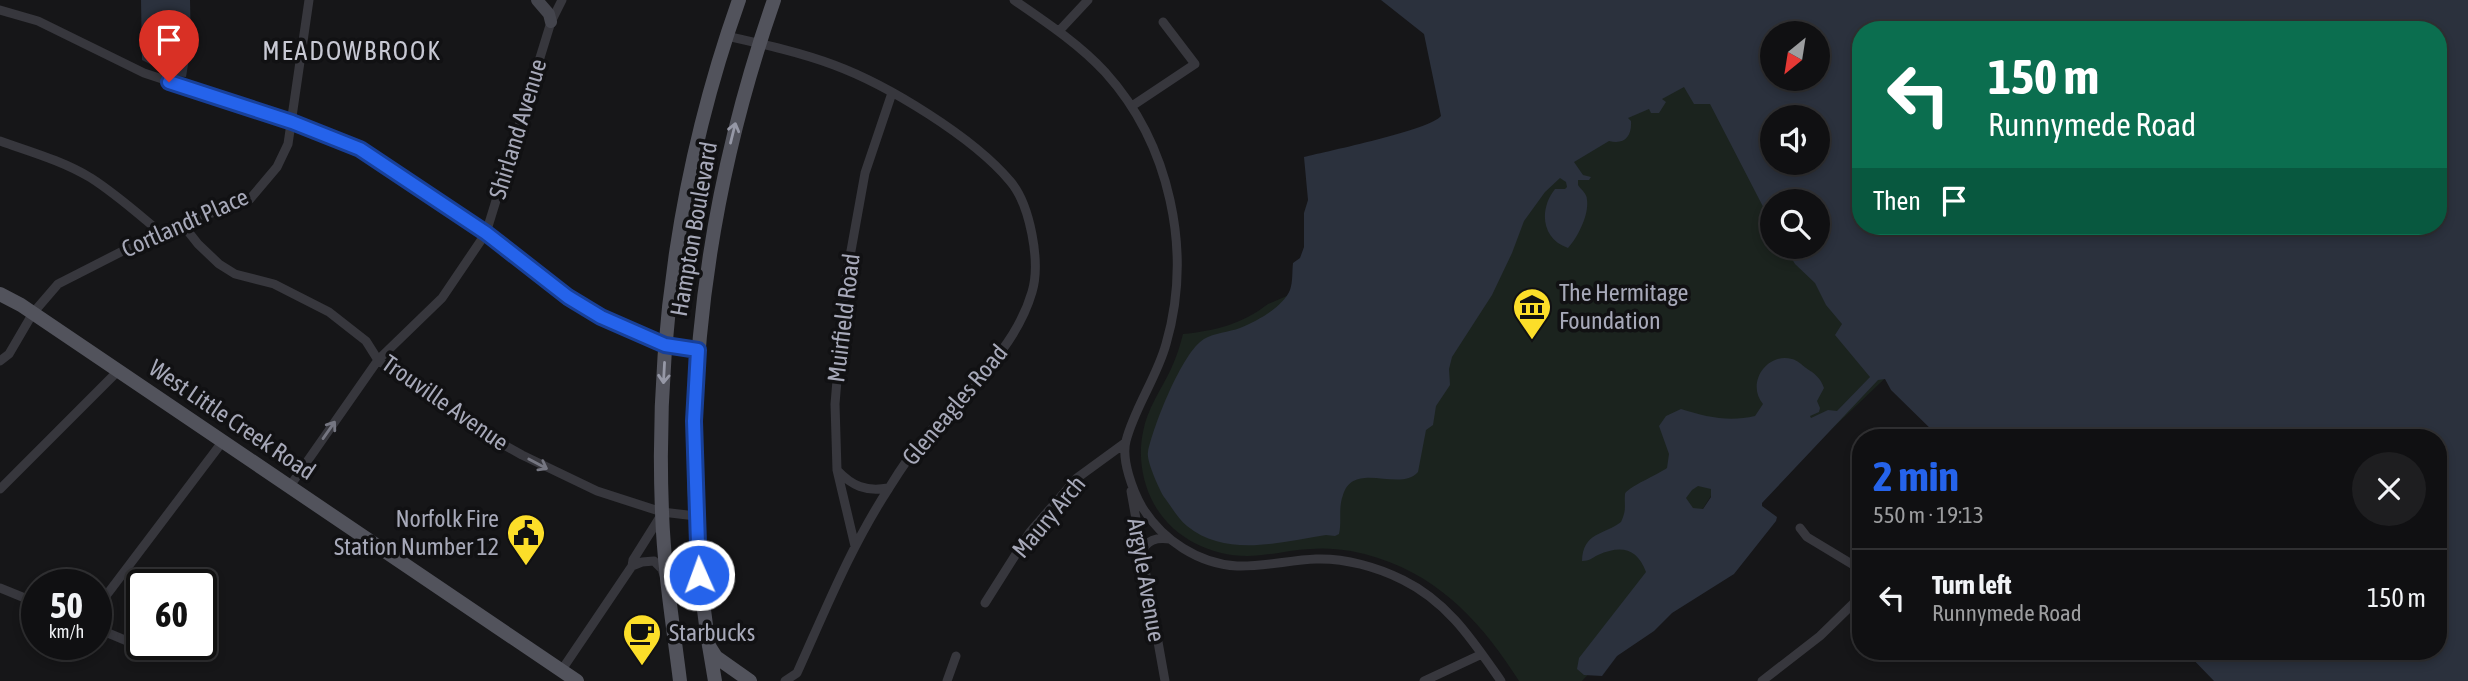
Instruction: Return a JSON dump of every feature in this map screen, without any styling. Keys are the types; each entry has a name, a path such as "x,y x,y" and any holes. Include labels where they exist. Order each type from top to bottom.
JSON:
{"main road":[{"name":"Hampton Boulevard","path":"680,681 667,582 662,512 665,345 676,255 699,134 726,36 739,0"},
{"name":"Hampton Boulevard","path":"715,681 699,575 694,421 698,350 713,225 738,116 758,44 774,0"},
{"name":"West Little Creek Road","path":"0,294 33,313 577,681"},
{"path":"708,644 716,657 750,681"}],"street":[{"name":"Cortlandt Place","path":"0,361 9,354 33,313 58,284 160,232 250,199 277,167 288,144 309,0"},
{"path":"537,0 549,14 551,22"},
{"name":"Shirland Avenue","path":"289,486 378,360 442,298 486,233 551,22 562,0"},
{"path":"1014,0 1059,31 1104,71 1132,106 1147,134 1167,187 1178,267 1177,288 1167,342 1125,443"},
{"path":"1059,31 1088,0"},
{"path":"0,10 38,21 144,74 292,122 360,149 486,233 579,304 601,317 665,345 698,350"},
{"path":"1132,106 1195,64 1163,22"},
{"name":"Gleneagles Road","path":"726,36 834,65 892,93 971,143 1012,182 1028,215 1035,256 1033,291 1009,343 924,438 888,488 855,546 797,673 786,681"},
{"name":"Muirfield Road","path":"855,546 837,470 835,404 845,284 865,173 892,93"},
{"path":"0,141 56,160 89,177 121,199 160,232"},
{"name":"Trouville Avenue","path":"183,225 219,264 235,274 274,284 329,312 366,341 378,360 474,428 539,464 597,491 662,512 696,516"},
{"path":"0,489 118,371"},
{"path":"112,588 223,441"},
{"name":"Argyle Avenue","path":"1125,443 1140,553 1165,681"},
{"name":"Maury Arch","path":"985,603 1030,533 1077,478 1125,443"},
{"path":"837,470 856,486 876,490 888,488"},
{"path":"1129,479 1153,523 1170,539 1202,558 1239,566 1317,559 1342,561 1402,579 1437,601 1454,617 1501,681"},
{"path":"561,671 632,566 662,512"},
{"path":"1800,528 1807,537 1852,564"},
{"path":"1140,553 1146,543 1158,538 1170,539"},
{"path":"632,566 653,561 662,569 667,582"},
{"path":"0,588 21,597"},
{"path":"1762,681 1820,636 1852,605"},
{"path":"1424,681 1482,654"},
{"path":"947,681 956,656"}],"shaded area":[{"name":"The Hermitage Foundation","path":"1828,0 1852,200 1852,235 1856,235 1866,317 1899,365 1796,463 1719,483 1623,637 1582,681 1519,681 1476,623 1460,607 1423,578 1401,567 1378,558 1327,549 1255,556 1219,553 1182,535 1162,516 1150,496 1142,469 1142,441 1151,407 1173,365 1183,334 1206,331 1238,321 1268,304 1541,185 1501,24"}],"water":[{"path":"141,0 190,0 191,46 186,77 174,76 142,60"},
{"path":"1381,0 2468,0 2468,681 2214,681 2194,660 2447,660 2447,429 1931,429 1891,390 1885,379 1878,380 1762,503 1762,506 1777,517 1776,521 1734,574 1672,613 1654,631 1617,656 1602,676 1584,675 1577,669 1579,658 1646,572 1638,558 1627,551 1614,550 1582,561 1583,552 1590,539 1621,522 1627,491 1667,468 1669,454 1659,426 1666,416 1681,409 1718,418 1755,416 1763,404 1757,388 1761,371 1774,360 1783,358 1798,361 1817,376 1824,388 1817,401 1819,412 1810,416 1811,418 1828,410 1837,411 1870,377 1835,335 1842,324 1826,305 1815,283 1792,259 1830,259 1830,189 1760,189 1760,201 1710,104 1694,104 1684,87 1662,99 1666,102 1659,113 1651,113 1649,109 1628,118 1631,127 1623,141 1609,141 1574,162 1583,175 1591,177 1589,180 1578,180 1578,185 1587,198 1587,206 1585,219 1568,248 1552,238 1545,223 1546,205 1550,197 1555,189 1567,187 1566,182 1560,178 1545,192 1524,221 1492,295 1452,357 1449,369 1450,385 1436,406 1433,425 1426,430 1418,472 1410,478 1400,480 1367,478 1349,485 1343,495 1339,534 1335,536 1326,535 1273,544 1236,545 1202,536 1187,526 1175,512 1162,493 1149,461 1151,440 1178,374 1195,347 1204,339 1254,322 1276,308 1287,296 1291,287 1293,263 1300,258 1304,247 1304,213 1308,200 1304,157 1399,134 1433,122 1441,116 1424,34","holes":["1698,486 1711,489 1711,497 1703,509 1693,508 1686,498"]}],"place":[{"name":"The Hermitage Foundation","path":"1532,341"},
{"name":"Norfolk Fire Station Number 12","path":"526,567"},
{"name":"Starbucks","path":"642,667"}],"district":[{"name":"MEADOWBROOK","path":"352,51"}],"route":[{"path":"169,82 292,122 360,149 486,233 568,297 601,317 665,345 698,350 694,421 699,575"}]}
